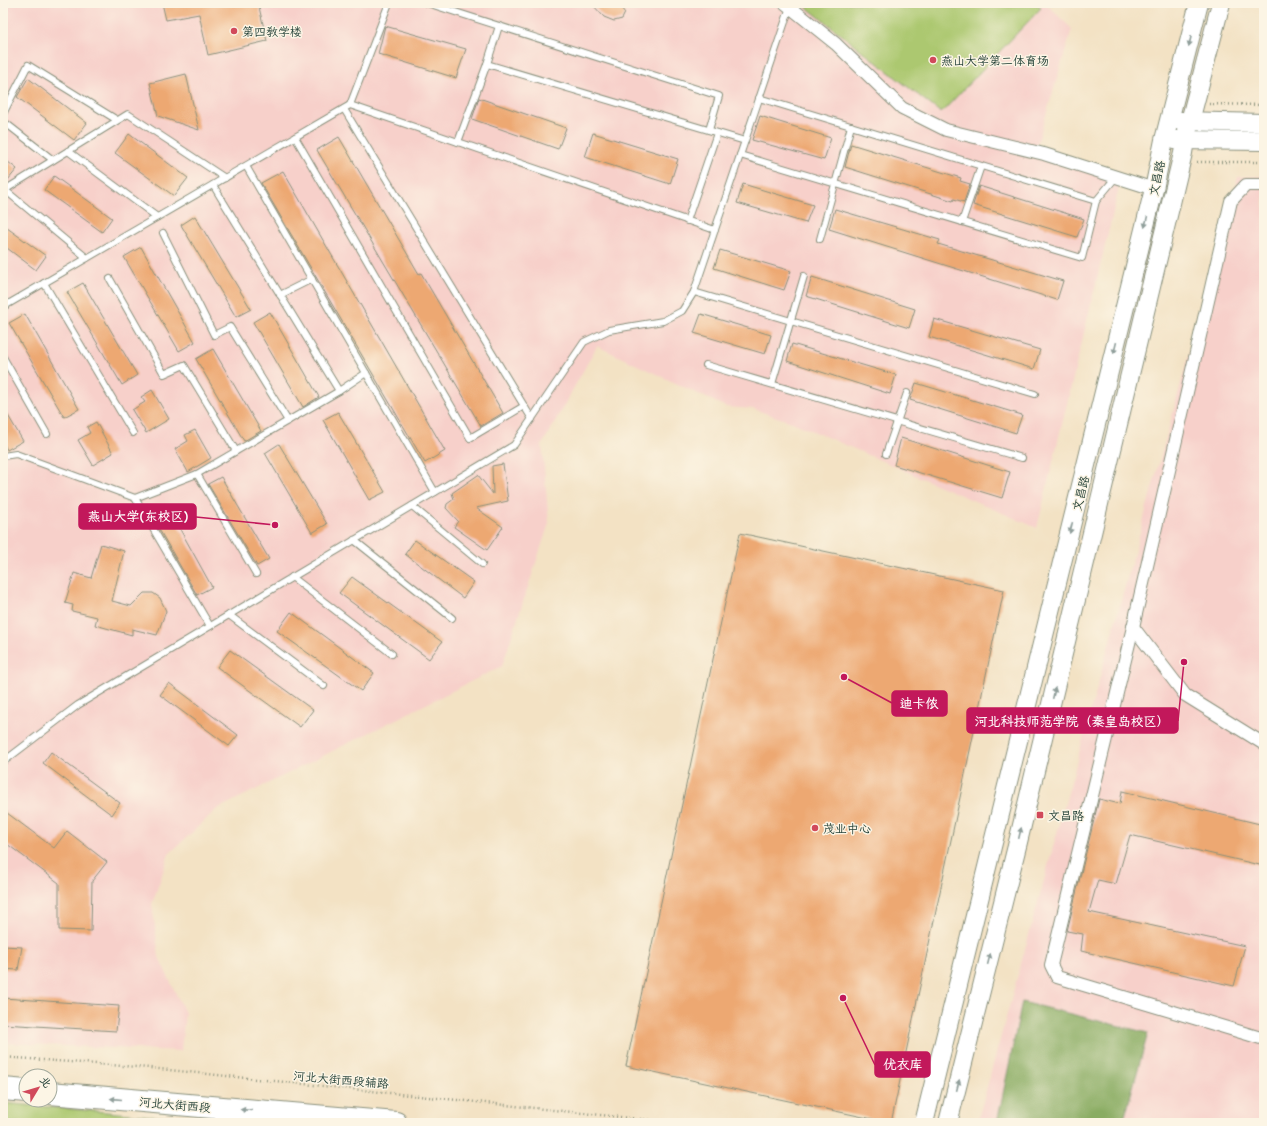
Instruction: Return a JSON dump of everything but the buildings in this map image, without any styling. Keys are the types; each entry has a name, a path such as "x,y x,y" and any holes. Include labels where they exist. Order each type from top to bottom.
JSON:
{"highway":[{"path":"3,1089 18,1090"},
{"name":"河北大街西段","path":"58,1094 396,1123"}],"main road":[{"name":"文昌路","path":"924,1123 1154,189 1164,140 1200,3"},
{"name":"文昌路","path":"948,1123 1020,834 1185,140 1221,3"},
{"path":"1169,120 1264,123"},
{"path":"1164,140 1264,141"}],"street":[{"path":"788,5 836,44 902,108 946,130 1044,154 1154,189"},
{"path":"1264,184 1246,185 1231,202 1133,626 1051,965 1057,977 1264,1039"},
{"path":"1133,626 1185,695 1264,744"}],"lane":[{"path":"3,307 350,105 388,3"},
{"path":"427,3 719,96 709,130"},
{"path":"3,762 78,705 514,445 584,342 609,330 663,321 682,311 694,292 745,141 788,5"},
{"path":"458,142 487,64 499,26"},
{"path":"487,64 745,141"},
{"path":"3,114 28,65 117,120"},
{"path":"759,98 1096,201"},
{"path":"350,105 715,230"},
{"path":"344,109 532,419"},
{"path":"87,258 4,191 128,114 225,178"},
{"path":"3,121 53,160"},
{"path":"820,239 851,126"},
{"path":"687,221 717,133"},
{"path":"295,137 470,438 524,406"},
{"path":"68,151 158,217"},
{"path":"740,155 1082,258 1096,201 1116,177"},
{"path":"246,166 435,492"},
{"path":"962,222 981,166"},
{"path":"213,185 339,391"},
{"path":"163,233 214,335 230,327 288,421"},
{"path":"772,384 804,276"},
{"path":"110,279 164,374 184,365 236,451"},
{"path":"280,296 312,279"},
{"path":"44,283 133,433"},
{"path":"694,292 1035,394"},
{"path":"3,357 47,434"},
{"path":"706,365 1022,458"},
{"path":"135,498 198,474 339,391 366,373"},
{"path":"886,454 907,393"},
{"path":"3,456 16,454 135,498 210,626"},
{"path":"198,474 256,574"},
{"path":"412,506 482,564"},
{"path":"354,540 452,618"},
{"path":"292,577 392,654"},
{"path":"229,615 324,686"}],"path":[{"path":"1195,104 1264,105"},
{"path":"1181,162 1264,162"},
{"name":"河北大街西段辅路","path":"3,1058 150,1068 678,1123"}],"shaded area":[{"path":"3,3 1045,3 1072,29 1036,148 1122,175 1037,528 792,422 753,409 726,407 597,346 542,445 549,523 502,666 217,809 169,854 152,904 159,957 185,1013 181,1051 3,1043"},
{"path":"1264,176 1264,1123 977,1123 1238,177"}],"green space":[{"name":"燕山大学第二体育场","path":"801,3 1035,3 1041,8 941,113"},
{"path":"1022,1002 1148,1033 1123,1123 997,1123"},
{"path":"3,1103 18,1104 18,1108 58,1108 233,1123 3,1123"}],"place":[{"name":"第四教学楼","path":"234,31"},
{"name":"燕山大学第二体育场","path":"933,60"},
{"name":"燕山大学(东校区)","path":"275,525"},
{"name":"河北科技师范学院（秦皇岛校区）","path":"1184,662"},
{"name":"迪卡侬","path":"844,677"},
{"name":"文昌路","path":"1040,815"},
{"name":"茂业中心","path":"815,828"},
{"name":"优衣库","path":"843,998"}]}
